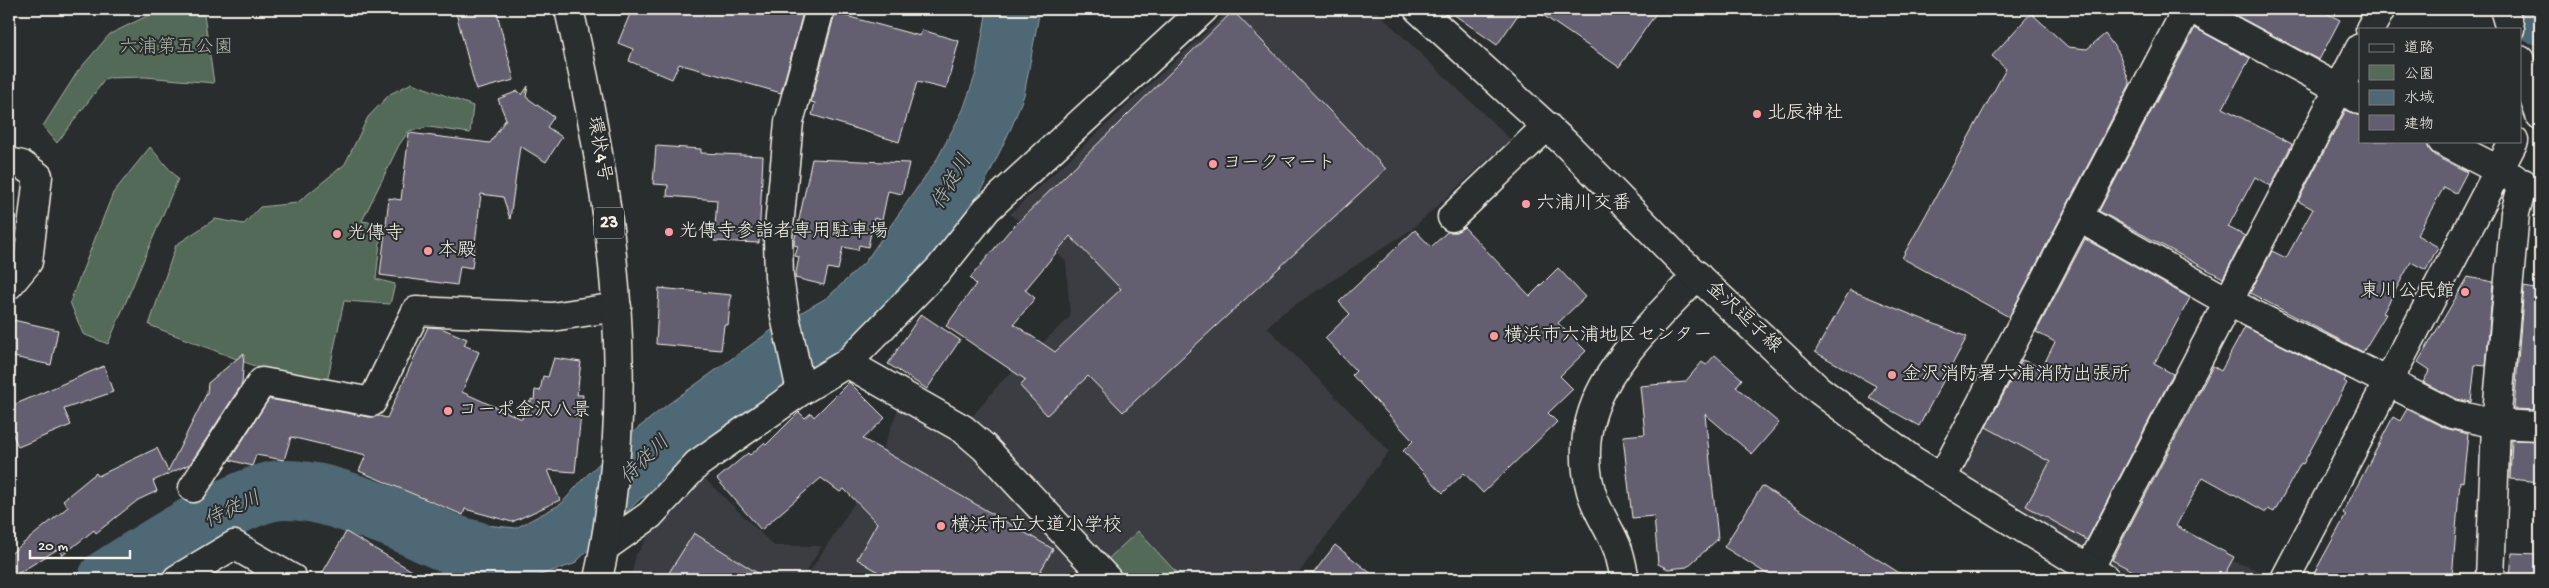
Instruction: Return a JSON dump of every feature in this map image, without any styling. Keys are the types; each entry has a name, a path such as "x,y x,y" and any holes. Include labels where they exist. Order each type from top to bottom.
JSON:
{"street":[{"name":"環状4号","path":"569,9 603,176 617,308 617,441 605,544"},
{"path":"800,387 784,316 779,277 778,238 789,122 820,9"},
{"path":"605,544 650,515 697,464 800,387 847,363 940,268 987,209 1204,9"},
{"name":"金沢逗子線","path":"1418,9 1547,126 1697,275 1819,390 1861,423 1942,478 2093,576"},
{"path":"1942,478 2187,9"},
{"path":"2192,9 2350,94"},
{"path":"2371,28 2381,9"},
{"path":"2504,9 2510,28"},
{"path":"2093,576 2229,302 2350,94 2359,53"},
{"path":"2522,66 2537,109 2522,127"},
{"path":"1452,217 1547,126"},
{"path":"2444,142 2499,170 2532,183 2515,213 2496,424 2490,579"},
{"path":"2285,579 2513,142"},
{"path":"9,162 22,165 38,176 28,262 9,286"},
{"path":"2078,218 2229,302 2452,414 2496,424 2540,426"},
{"path":"1626,579 1618,549 1600,517 1591,491 1586,463 1586,446 1592,409 1601,387 1616,363 1697,275"},
{"path":"193,488 262,382 372,402 416,311 552,317 617,308"},
{"path":"847,363 963,429 984,446 1107,579"},
{"name":"23","path":"598,579 605,544"},
{"path":"177,579 234,545 257,570 294,579"}],"shaded area":[{"path":"1231,9 1374,9 1510,139 1412,229 1281,314 1267,327 1389,451 1294,579 1271,579 1268,576 1264,579 1189,579 1174,570 1138,532 1106,561 971,418 1000,383 1070,317 1066,261 1010,214"},
{"name":"横浜市立大道小学校","path":"899,406 959,439 1092,579 805,579 874,473"},
{"path":"1985,421 2206,551 2281,579 2138,579 1958,474"},
{"path":"700,474 774,546 822,546 801,579 630,579 636,555 661,516"}],"green space":[{"name":"六浦第五公園","path":"149,15 204,15 214,83 145,77 106,78 57,143 43,126 78,71 110,34"},
{"path":"412,83 473,106 470,133 429,127 409,131 399,145 362,221 382,224 376,279 395,284 390,304 344,301 327,382 265,370 149,325 176,245 215,219 244,224 260,207 297,203 345,164 368,117 390,94"},
{"path":"150,147 178,179 108,344 83,334 70,302 113,193"},
{"path":"1138,531 1174,570 1189,579 1124,579 1106,561"}],"water":[{"path":"987,9 1040,9 1024,95 1012,126 980,193 943,248 854,347 657,492 641,498 574,564 528,579 473,579 386,544 409,496 475,524 516,528 561,504 583,479 628,436 667,405 776,327 828,297 865,262 936,161 963,110 976,73"}],"building":[{"path":"455,9 496,9 514,80 476,90"},
{"path":"632,9 804,9 781,93 679,64 672,79 629,61 633,49 618,43"},
{"path":"1446,9 1522,9 1497,45"},
{"path":"1534,9 1659,9 1619,67"},
{"path":"2224,9 2318,9 2340,20 2319,60"},
{"path":"1233,11 1386,169 1123,412 1088,376 1047,415 1020,386 1026,380 946,326 976,284 970,278 1009,231","holes":["1070,236 1121,289 1055,352 1014,324 1035,298 1025,290"]},
{"path":"835,13 920,36 922,30 959,41 946,89 917,82 899,142 812,115 815,103 811,102"},
{"path":"2031,13 2068,47 2087,49 2105,34 2119,53 2130,84 2009,317 1902,258 2006,69 1992,56"},
{"path":"2195,28 2250,58 2223,108 2292,144 2271,186 2255,177 2228,227 2245,236 2223,278 2099,211"},
{"path":"528,86 526,97 554,117 547,127 562,137 546,162 520,146 510,219 503,197 481,194 472,268 460,266 457,285 380,275 389,198 401,200 409,133 490,143 506,119 498,99 518,91 522,95"},
{"path":"2346,110 2359,116 2359,142 2426,142 2434,155 2467,172 2456,193 2444,187 2417,235 2438,247 2426,270 2411,262 2383,313 2386,314 2363,352 2250,293 2272,251 2286,258 2313,209 2298,201"},
{"path":"656,146 701,149 701,153 763,156 759,243 714,241 717,200 667,196 668,185 653,184"},
{"path":"812,159 909,163 902,194 888,191 882,220 874,218 868,247 859,245 858,250 843,247 838,270 828,268 824,285 795,278 799,257 795,256 798,246 794,245 794,243"},
{"path":"1464,227 1530,296 1558,268 1585,297 1558,323 1586,351 1560,376 1573,389 1548,413 1557,422 1483,493 1464,473 1443,493 1403,451 1413,441 1352,375 1356,371 1325,338 1350,314 1339,302 1415,230 1431,247 1447,232 1456,232"},
{"path":"2085,239 2190,298 2154,364 2173,374 2087,540 2026,506 2050,462 1986,427 2022,360 2042,368 2055,342 2036,332"},
{"path":"2468,277 2493,282 2486,366 2475,365 2471,402 2457,399 2423,382 2430,370 2418,362"},
{"path":"2524,287 2540,290 2540,410 2514,409"},
{"path":"659,288 731,295 728,325 724,325 721,350 656,344"},
{"path":"1850,290 1967,337 1919,426 1869,398 1876,386 1815,352"},
{"path":"921,314 960,340 927,389 888,364"},
{"path":"13,320 58,330 51,365 9,356"},
{"path":"428,327 441,328 467,339 464,345 479,352 462,392 522,419 525,401 531,402 531,399 534,400 535,390 540,391 543,376 548,377 554,358 581,362 577,395 583,395 575,472 548,470 560,500 512,522 465,509 463,515 359,471 366,455 291,437 284,460 256,455 252,466 230,460 269,399 369,417 379,416 387,418"},
{"path":"2245,327 2346,378 2344,381 2347,383 2303,464 2301,463 2274,512 2268,509 2266,512 2203,477 2176,526 2234,557 2222,579 2148,579 2112,560 2213,366 2221,371"},
{"path":"244,353 242,384 190,464 153,481 157,491 138,500 96,533 94,530 63,555 58,549 9,579 9,555 68,507 63,500 96,473 98,476 157,448 168,471 207,393 208,383"},
{"path":"1715,355 1742,379 1736,387 1779,423 1752,454 1705,414 1718,539 1687,567 1668,569 1658,564 1654,516 1632,518 1623,436 1645,434 1640,386 1685,382 1702,362 1706,365"},
{"path":"104,366 113,392 64,409 71,425 18,447 9,425 9,407"},
{"path":"849,382 885,418 863,439 1053,549 1036,579 873,579 877,571 857,559 877,523 844,489 840,492 821,478 761,530 717,479 748,453 750,455 764,443 766,445 799,412 805,418 811,413 814,417"},
{"path":"2407,409 2445,428 2468,434 2463,482 2460,481 2452,579 2311,579 2346,515 2343,513 2393,417 2400,421"},
{"path":"2512,440 2540,441 2540,482 2510,479"},
{"path":"1762,486 1909,579 1775,579 1724,547"},
{"path":"346,532 426,579 319,579"},
{"path":"694,533 716,547 767,579 665,579"},
{"path":"1335,545 1378,579 1309,579"},
{"path":"2512,553 2540,554 2540,579 2510,579"}],"waterway":[{"path":"2539,9 2540,15"},
{"name":"侍従川","path":"108,579 194,526 244,501 265,493 283,490 321,494 346,501 393,518 438,539 473,550"}],"place":[{"name":"北辰神社","path":"1757,114"},
{"name":"ヨークマート","path":"1213,164"},
{"name":"六浦川交番","path":"1526,204"},
{"name":"光傳寺参詣者専用駐車場","path":"669,232"},
{"name":"光傳寺","path":"337,234"},
{"name":"本殿","path":"428,251"},
{"name":"東川公民館","path":"2465,292"},
{"name":"横浜市六浦地区センター","path":"1494,336"},
{"name":"金沢消防署六浦消防出張所","path":"1892,375"},
{"name":"コーポ金沢八景","path":"448,411"},
{"name":"横浜市立大道小学校","path":"941,526"}]}
